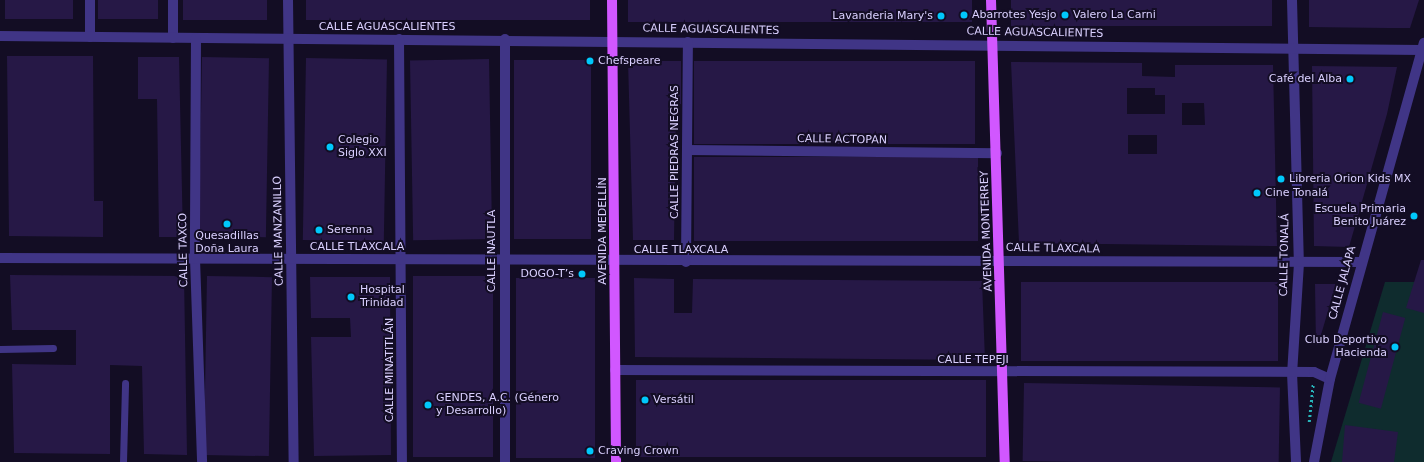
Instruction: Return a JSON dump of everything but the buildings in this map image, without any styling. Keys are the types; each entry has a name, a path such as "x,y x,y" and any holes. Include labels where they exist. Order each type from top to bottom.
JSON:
{"main road":[{"name":"AVENIDA MEDELLÍN","path":"612,0 616,462"},
{"name":"AVENIDA MONTERREY","path":"992,0 999,260 1004,373 1005,462"}],"street":[{"path":"90,0 90,37"},
{"path":"172,0 173,38"},
{"name":"CALLE MANZANILLO","path":"288,0 294,462"},
{"name":"CALLE TONALÁ","path":"1292,0 1299,263 1292,373 1296,462"},
{"name":"CALLE AGUASCALIENTES","path":"0,36 613,40 1293,49 1423,47"},
{"name":"CALLE TAXCO","path":"196,38 195,259 202,462"},
{"name":"CALLE MINATITLÁN","path":"399,39 402,260 402,462"},
{"name":"CALLE NAUTLA","path":"505,39 503,261 505,462"},
{"name":"CALLE PIEDRAS NEGRAS","path":"686,262 688,42"},
{"name":"CALLE JALAPA","path":"1314,462 1330,379 1361,262 1423,47"},
{"name":"CALLE ACTOPAN","path":"687,150 997,153"},
{"name":"CALLE TLAXCALA","path":"0,258 615,262 999,260 1299,263 1361,262"},
{"name":"CALLE TEPEJI","path":"615,370 1004,373 1314,372 1330,379"}],"lane":[{"path":"0,349 53,348"},
{"path":"123,462 125,383"}],"path":[{"path":"1309,424 1314,372"}],"green space":[{"name":"Club Deportivo Hacienda","path":"1385,282 1424,282 1424,462 1331,462"}],"place":[{"name":"Abarrotes Yesjo","path":"964,15"},
{"name":"Valero La Carni","path":"1065,15"},
{"name":"Lavanderia Mary's","path":"941,16"},
{"name":"Chefspeare","path":"590,61"},
{"name":"Café del Alba","path":"1350,79"},
{"name":"Colegio Siglo XXI","path":"330,147"},
{"name":"Libreria Orion Kids MX","path":"1281,179"},
{"name":"Cine Tonalá","path":"1257,193"},
{"name":"Escuela Primaria Benito Juárez","path":"1414,216"},
{"name":"Quesadillas Doña Laura","path":"227,224"},
{"name":"Serenna","path":"319,230"},
{"name":"DOGO-T’s","path":"582,274"},
{"name":"Hospital Trinidad","path":"351,297"},
{"name":"Club Deportivo Hacienda","path":"1395,347"},
{"name":"Versátil","path":"645,400"},
{"name":"GENDES, A.C. (Género y Desarrollo)","path":"428,405"},
{"name":"Craving Crown","path":"590,451"}]}
